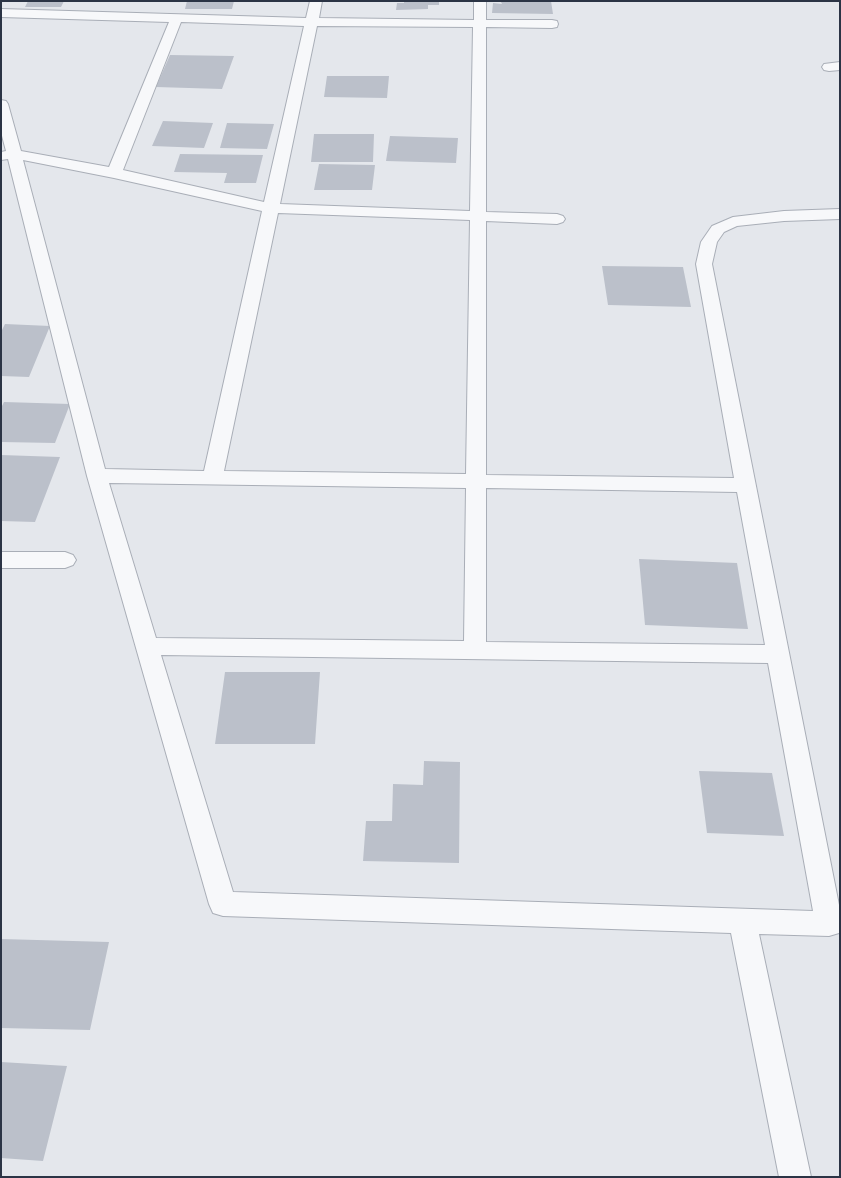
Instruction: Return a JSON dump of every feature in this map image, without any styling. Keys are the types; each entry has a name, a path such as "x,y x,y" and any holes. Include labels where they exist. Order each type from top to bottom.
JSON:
{"street":[{"path":"212,478 316,1"},
{"path":"475,650 480,1"},
{"path":"1,13 312,22 552,24"},
{"path":"114,173 176,19"},
{"path":"1,104 7,155 96,476 222,904 829,924 704,264 709,242 718,229 732,222 784,216 840,214"},
{"path":"7,155 114,173 271,208 557,219"},
{"path":"96,476 746,485"},
{"path":"1,560 65,560"},
{"path":"146,646 778,654"},
{"path":"743,922 795,1177"}],"building":[{"path":"28,1 64,1 61,7 25,7"},
{"path":"187,1 234,1 232,9 185,9"},
{"path":"404,1 439,1 439,5 428,5 428,9 396,10 397,3 404,3"},
{"path":"551,1 553,14 492,13 493,3 502,4 501,2"},
{"path":"170,55 234,56 222,89 156,87"},
{"path":"327,76 389,76 387,98 324,97"},
{"path":"163,121 213,123 204,148 152,146"},
{"path":"227,123 274,124 267,149 220,148"},
{"path":"314,134 374,134 373,162 311,162"},
{"path":"390,136 458,138 456,163 386,161"},
{"path":"180,154 263,155 256,183 224,183 227,173 174,172"},
{"path":"319,164 375,165 372,190 314,190"},
{"path":"602,266 683,267 691,307 608,305"},
{"path":"5,324 50,326 29,377 1,376 1,332"},
{"path":"4,402 70,404 55,443 1,442 1,408"},
{"path":"1,455 60,457 35,522 1,521"},
{"path":"639,559 737,563 748,629 645,625"},
{"path":"225,672 320,672 315,744 215,744"},
{"path":"424,761 460,762 459,863 363,861 366,821 392,821 393,784 423,785"},
{"path":"699,771 772,773 784,836 707,833"},
{"path":"1,939 109,942 90,1030 1,1028"},
{"path":"1,1062 67,1066 43,1161 1,1158"}]}
